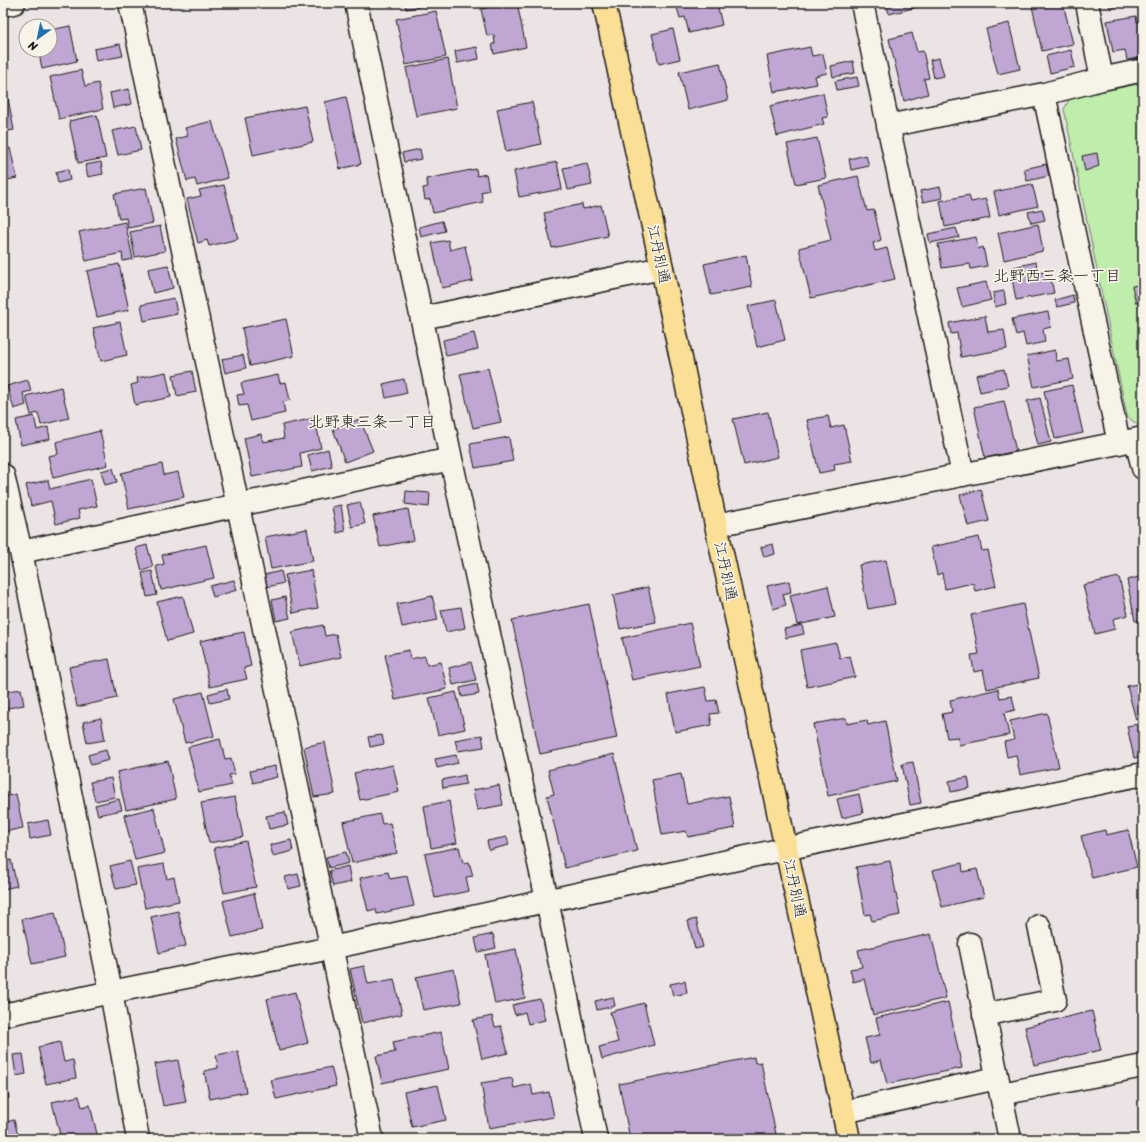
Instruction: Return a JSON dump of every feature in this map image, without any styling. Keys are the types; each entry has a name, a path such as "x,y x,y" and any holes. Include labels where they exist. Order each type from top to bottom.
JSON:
{"main road":[{"name":"江丹別通","path":"604,3 849,1139"}],"street":[{"path":"3,5 14,3"},
{"path":"130,3 372,1139"},
{"path":"356,3 451,459 547,900 596,1139"},
{"path":"862,3 963,475"},
{"path":"1086,3 1102,79"},
{"path":"888,126 1044,94 1143,70"},
{"path":"1044,94 1133,440 1143,468"},
{"path":"422,318 662,268"},
{"path":"716,525 1133,440"},
{"path":"22,552 451,459"},
{"path":"3,475 22,552 111,992 138,1139"},
{"path":"3,1015 331,948 787,848 1143,774"},
{"path":"984,1015 1055,1000 1039,926"},
{"path":"970,944 1010,1139"},
{"path":"843,1112 999,1086 1143,1066"}],"green space":[{"path":"1143,83 1143,426 1140,427 1127,416 1064,109 1070,98"}],"building":[{"path":"405,3 436,3 436,4 406,9"},
{"path":"517,3 526,47 494,54 492,44 495,44 494,35 487,36 481,9"},
{"path":"717,3 722,25 689,33 685,17 680,18 676,4"},
{"path":"886,3 926,3 926,5 889,14"},
{"path":"1046,3 1063,3 1073,44 1042,51 1032,6"},
{"path":"1109,3 1135,3 1110,8"},
{"path":"436,11 446,57 406,65 396,19"},
{"path":"1136,16 1137,22 1143,21 1143,57 1127,60 1125,50 1113,52 1107,21"},
{"path":"1009,23 1020,69 998,74 986,29"},
{"path":"70,26 77,61 42,69 40,58 58,58 58,28"},
{"path":"673,29 680,59 659,64 652,34"},
{"path":"912,33 917,52 923,51 929,78 924,79 928,94 904,101 889,39"},
{"path":"120,44 123,56 96,61 94,49"},
{"path":"3,46 5,46 9,72 3,73"},
{"path":"477,47 479,59 457,63 455,51"},
{"path":"810,47 812,56 823,54 827,73 815,76 817,84 774,92 767,56"},
{"path":"1071,50 1075,67 1050,73 1046,56"},
{"path":"939,58 944,76 934,78 930,60"},
{"path":"448,59 457,108 416,116 406,68"},
{"path":"853,61 855,73 833,77 831,66"},
{"path":"720,63 728,100 688,110 679,72"},
{"path":"81,70 85,86 98,83 103,109 59,119 50,77"},
{"path":"857,77 859,86 837,90 835,81"},
{"path":"129,89 132,104 113,108 110,93"},
{"path":"823,93 828,117 822,118 824,124 777,136 770,106"},
{"path":"346,97 361,164 340,169 325,102"},
{"path":"8,98 14,130 3,132 3,99"},
{"path":"532,102 541,144 506,152 497,109"},
{"path":"305,106 313,142 253,155 245,118"},
{"path":"97,115 106,158 78,163 69,121"},
{"path":"212,121 228,178 197,186 195,179 187,181 176,139 188,136 185,128"},
{"path":"136,126 141,150 118,155 112,131"},
{"path":"817,138 826,178 796,184 787,144"},
{"path":"10,148 17,178 3,181 3,149"},
{"path":"420,149 422,159 404,162 402,153"},
{"path":"1097,153 1099,166 1085,171 1082,156"},
{"path":"866,155 869,166 851,170 849,159"},
{"path":"101,162 103,174 88,177 85,165"},
{"path":"557,162 562,189 519,197 514,171"},
{"path":"587,163 592,185 568,190 563,168"},
{"path":"1046,164 1049,176 1027,181 1024,169"},
{"path":"68,169 70,180 58,183 56,172"},
{"path":"476,169 477,176 486,174 489,190 481,192 483,202 433,213 430,199 425,200 423,188 428,187 426,179"},
{"path":"858,176 867,211 874,210 881,240 873,243 875,251 887,248 895,279 811,298 799,248 831,240 818,185"},
{"path":"1032,184 1038,206 999,215 994,192"},
{"path":"224,185 238,239 209,246 207,240 198,243 187,199 201,196 199,190"},
{"path":"940,187 943,198 923,202 920,191"},
{"path":"146,188 153,223 128,228 126,218 119,219 114,194"},
{"path":"969,195 971,202 986,199 990,218 945,227 940,201"},
{"path":"582,204 583,209 601,205 608,236 552,248 544,213"},
{"path":"1042,209 1045,220 1031,223 1028,212"},
{"path":"442,221 445,231 421,237 419,227"},
{"path":"125,222 133,259 123,261 122,253 86,261 79,232"},
{"path":"1038,224 1043,251 1004,260 998,233"},
{"path":"160,226 165,251 135,257 130,232"},
{"path":"956,228 959,237 930,243 928,234"},
{"path":"976,237 978,249 983,247 987,266 971,269 970,264 942,268 938,244"},
{"path":"448,240 450,250 465,246 473,281 442,288 432,243"},
{"path":"746,255 752,287 711,295 704,264"},
{"path":"1036,262 1038,273 1049,271 1054,293 1016,300 1010,268"},
{"path":"119,264 129,310 97,317 87,271"},
{"path":"168,265 173,288 153,293 148,269"},
{"path":"986,282 991,300 962,307 957,288"},
{"path":"1143,284 1143,302 1136,303 1132,286"},
{"path":"1004,291 1006,304 995,307 993,293"},
{"path":"1073,295 1074,303 1057,307 1055,300"},
{"path":"174,298 177,314 144,321 141,305"},
{"path":"776,300 785,340 757,347 748,306"},
{"path":"1048,312 1051,327 1043,329 1045,342 1026,346 1023,333 1016,335 1012,319"},
{"path":"985,316 988,332 1004,330 1007,349 961,357 957,333 951,334 949,323"},
{"path":"286,319 294,356 250,366 242,328"},
{"path":"120,322 127,355 101,361 93,328"},
{"path":"474,333 478,349 446,356 443,340"},
{"path":"1055,350 1056,361 1069,359 1073,379 1034,387 1027,356"},
{"path":"243,355 246,368 225,373 222,359"},
{"path":"488,368 501,422 473,428 460,374"},
{"path":"1004,369 1008,386 980,392 976,375"},
{"path":"192,371 196,392 177,396 173,375"},
{"path":"166,372 171,397 135,405 131,385 138,383 137,378"},
{"path":"278,375 280,383 286,382 290,400 283,402 285,413 251,421 247,405 239,406 237,395 244,394 241,383"},
{"path":"404,379 407,393 386,398 383,384"},
{"path":"28,380 31,391 23,393 26,405 14,409 7,386"},
{"path":"1072,385 1083,433 1055,439 1044,391"},
{"path":"61,387 69,418 41,425 38,413 31,415 26,396"},
{"path":"1040,398 1051,442 1038,445 1027,401"},
{"path":"1004,401 1016,451 985,458 974,407"},
{"path":"768,412 778,457 744,465 733,419"},
{"path":"34,416 37,430 48,427 50,439 21,445 16,420"},
{"path":"828,416 831,428 844,425 852,461 834,464 835,470 819,473 807,420"},
{"path":"315,418 321,448 300,453 302,467 252,477 244,438 261,434 263,442 284,438 282,425"},
{"path":"360,419 373,451 345,462 333,429"},
{"path":"100,431 108,465 53,478 48,456 58,454 56,442"},
{"path":"509,437 513,461 475,468 470,444"},
{"path":"328,449 332,466 312,471 308,455"},
{"path":"162,464 164,475 178,472 184,497 129,509 121,473"},
{"path":"113,468 117,482 105,485 101,471"},
{"path":"91,479 97,506 78,510 80,518 56,524 51,501 31,506 26,485 48,480 50,489"},
{"path":"981,489 989,521 968,526 960,495"},
{"path":"406,491 430,493 429,507 405,504"},
{"path":"360,502 365,524 352,527 347,505"},
{"path":"341,505 345,531 337,533 332,507"},
{"path":"408,509 414,540 380,547 373,516"},
{"path":"307,529 313,561 271,569 265,537"},
{"path":"979,537 982,551 988,550 996,586 975,591 973,583 945,589 942,573 937,575 931,547"},
{"path":"773,544 775,554 764,557 761,547"},
{"path":"147,545 153,567 142,571 136,548"},
{"path":"206,545 214,578 161,590 156,566 164,564 162,555"},
{"path":"886,560 895,604 868,609 859,565"},
{"path":"311,570 318,608 293,613 285,575"},
{"path":"152,571 157,595 147,597 142,573"},
{"path":"281,571 284,583 267,587 264,575"},
{"path":"1143,576 1143,620 1135,621 1127,580"},
{"path":"1119,577 1128,615 1113,619 1115,629 1095,634 1083,585"},
{"path":"234,580 237,590 213,597 210,586"},
{"path":"789,581 791,592 783,594 786,605 773,609 767,586"},
{"path":"828,586 835,617 797,625 790,595"},
{"path":"648,587 656,622 620,629 613,595"},
{"path":"183,596 193,634 167,641 157,602"},
{"path":"432,596 438,620 402,627 397,604"},
{"path":"285,597 290,618 276,621 272,600"},
{"path":"589,604 617,738 540,754 512,620"},
{"path":"1023,604 1039,678 987,689 983,670 974,672 971,655 979,654 971,615"},
{"path":"461,607 465,628 446,632 441,610"},
{"path":"3,620 5,620 8,629 3,630"},
{"path":"690,623 700,666 632,680 622,638"},
{"path":"323,625 325,636 336,634 341,657 300,666 292,632"},
{"path":"802,625 804,634 786,638 784,629"},
{"path":"244,632 251,666 244,668 247,679 210,687 200,641"},
{"path":"836,643 840,658 850,656 855,677 807,687 800,650"},
{"path":"409,650 410,659 425,656 427,665 441,662 447,689 395,700 385,655"},
{"path":"109,659 117,698 77,707 69,667"},
{"path":"471,662 476,680 453,685 449,668"},
{"path":"1143,683 1143,718 1136,720 1127,686"},
{"path":"477,684 479,694 462,697 460,688"},
{"path":"705,687 708,701 716,700 719,713 710,714 712,725 675,732 668,694"},
{"path":"21,689 24,705 3,709 3,692"},
{"path":"227,689 229,699 210,703 208,694"},
{"path":"998,689 1000,698 1012,696 1015,710 1004,713 1009,735 959,745 958,737 947,738 942,714 952,712 950,700"},
{"path":"203,692 214,736 185,743 174,699"},
{"path":"456,692 465,729 438,735 429,698"},
{"path":"1047,713 1059,767 1020,775 1016,755 1007,757 1004,742 1014,740 1010,721"},
{"path":"101,718 105,740 87,743 83,722"},
{"path":"846,718 847,724 867,720 868,725 885,721 897,781 828,796 813,724"},
{"path":"1143,723 1143,756 1134,758 1127,726"},
{"path":"382,735 384,744 370,747 368,737"},
{"path":"482,735 484,747 458,751 455,740"},
{"path":"220,739 225,759 231,758 235,774 229,775 232,785 199,792 188,747"},
{"path":"325,742 335,794 314,797 304,747"},
{"path":"106,750 109,760 91,765 88,755"},
{"path":"614,754 637,851 565,868 547,796 554,794 548,770"},
{"path":"456,755 458,763 437,768 435,759"},
{"path":"168,761 176,799 126,810 117,772"},
{"path":"913,762 921,803 910,805 902,764"},
{"path":"393,765 399,792 360,800 354,773"},
{"path":"275,766 277,777 253,783 250,771"},
{"path":"681,774 687,804 729,796 735,828 688,837 686,831 662,835 652,780"},
{"path":"465,775 466,784 443,788 442,780"},
{"path":"968,777 970,788 951,792 949,781"},
{"path":"111,778 115,797 95,801 90,782"},
{"path":"499,785 503,805 477,810 473,790"},
{"path":"16,794 23,828 3,832 3,797"},
{"path":"859,794 863,813 842,818 837,799"},
{"path":"235,797 243,837 209,843 201,803"},
{"path":"119,799 122,810 98,815 95,805"},
{"path":"449,801 457,843 431,848 424,806"},
{"path":"154,808 165,853 135,860 124,815"},
{"path":"285,812 288,825 269,829 266,816"},
{"path":"380,814 382,824 390,823 397,853 352,863 343,822"},
{"path":"48,820 51,835 30,839 28,824"},
{"path":"1105,830 1106,835 1128,830 1137,867 1092,878 1081,836"},
{"path":"507,837 509,845 489,850 487,841"},
{"path":"291,840 293,851 273,856 270,845"},
{"path":"246,841 256,887 224,893 214,848"},
{"path":"459,847 463,863 469,862 473,876 466,877 469,891 435,898 425,854"},
{"path":"346,852 349,863 329,868 326,857"},
{"path":"11,860 17,886 3,889 3,862"},
{"path":"130,861 136,885 116,889 110,866"},
{"path":"890,861 900,915 872,921 870,914 865,915 856,867"},
{"path":"962,863 963,872 977,869 984,897 942,907 933,870"},
{"path":"164,864 167,879 174,877 179,901 145,908 137,869"},
{"path":"348,866 351,882 333,886 329,871"},
{"path":"388,872 390,879 407,876 414,906 377,914 376,909 368,911 360,878"},
{"path":"298,874 301,886 288,889 285,877"},
{"path":"254,893 262,930 232,937 223,901"},
{"path":"178,911 186,946 159,953 151,917"},
{"path":"55,912 65,957 32,964 22,919"},
{"path":"696,919 703,947 695,949 688,921"},
{"path":"493,934 496,948 478,952 475,938"},
{"path":"931,934 946,998 873,1015 864,979 853,982 850,969 862,967 858,950"},
{"path":"516,949 525,998 495,1004 485,955"},
{"path":"364,966 368,984 394,979 402,1014 362,1023 350,969"},
{"path":"454,969 461,1003 423,1010 416,977"},
{"path":"685,981 687,993 673,996 670,984"},
{"path":"295,992 308,1043 279,1051 267,999"},
{"path":"613,997 615,1006 597,1010 595,1001"},
{"path":"540,999 545,1020 528,1024 525,1012 515,1015 512,1005"},
{"path":"948,1002 962,1068 887,1084 881,1060 871,1063 865,1038 880,1035 876,1018"},
{"path":"644,1003 654,1045 602,1059 599,1047 618,1042 610,1012"},
{"path":"1092,1011 1101,1050 1034,1065 1025,1027"},
{"path":"492,1016 495,1027 501,1026 508,1053 482,1059 473,1020"},
{"path":"441,1032 449,1069 382,1083 376,1056 395,1052 393,1042"},
{"path":"60,1042 64,1062 73,1060 76,1078 46,1084 38,1047"},
{"path":"238,1051 246,1092 210,1099 204,1071 218,1068 216,1055"},
{"path":"23,1054 26,1074 16,1076 13,1055"},
{"path":"754,1057 755,1063 761,1062 777,1139 630,1139 619,1084"},
{"path":"178,1060 186,1102 163,1106 155,1064"},
{"path":"331,1067 336,1086 276,1099 271,1080"},
{"path":"3,1072 9,1098 3,1099"},
{"path":"512,1078 514,1088 531,1084 533,1095 549,1092 554,1117 489,1128 481,1083"},
{"path":"438,1085 446,1120 412,1127 404,1092"},
{"path":"79,1096 82,1107 90,1105 98,1138 61,1139 52,1102"},
{"path":"14,1120 19,1139 3,1139 3,1123"},
{"path":"544,1133 545,1139 511,1139"}],"district":[{"name":"北野西三条一丁目","path":"1057,275"},
{"name":"北野東三条一丁目","path":"372,421"}]}
